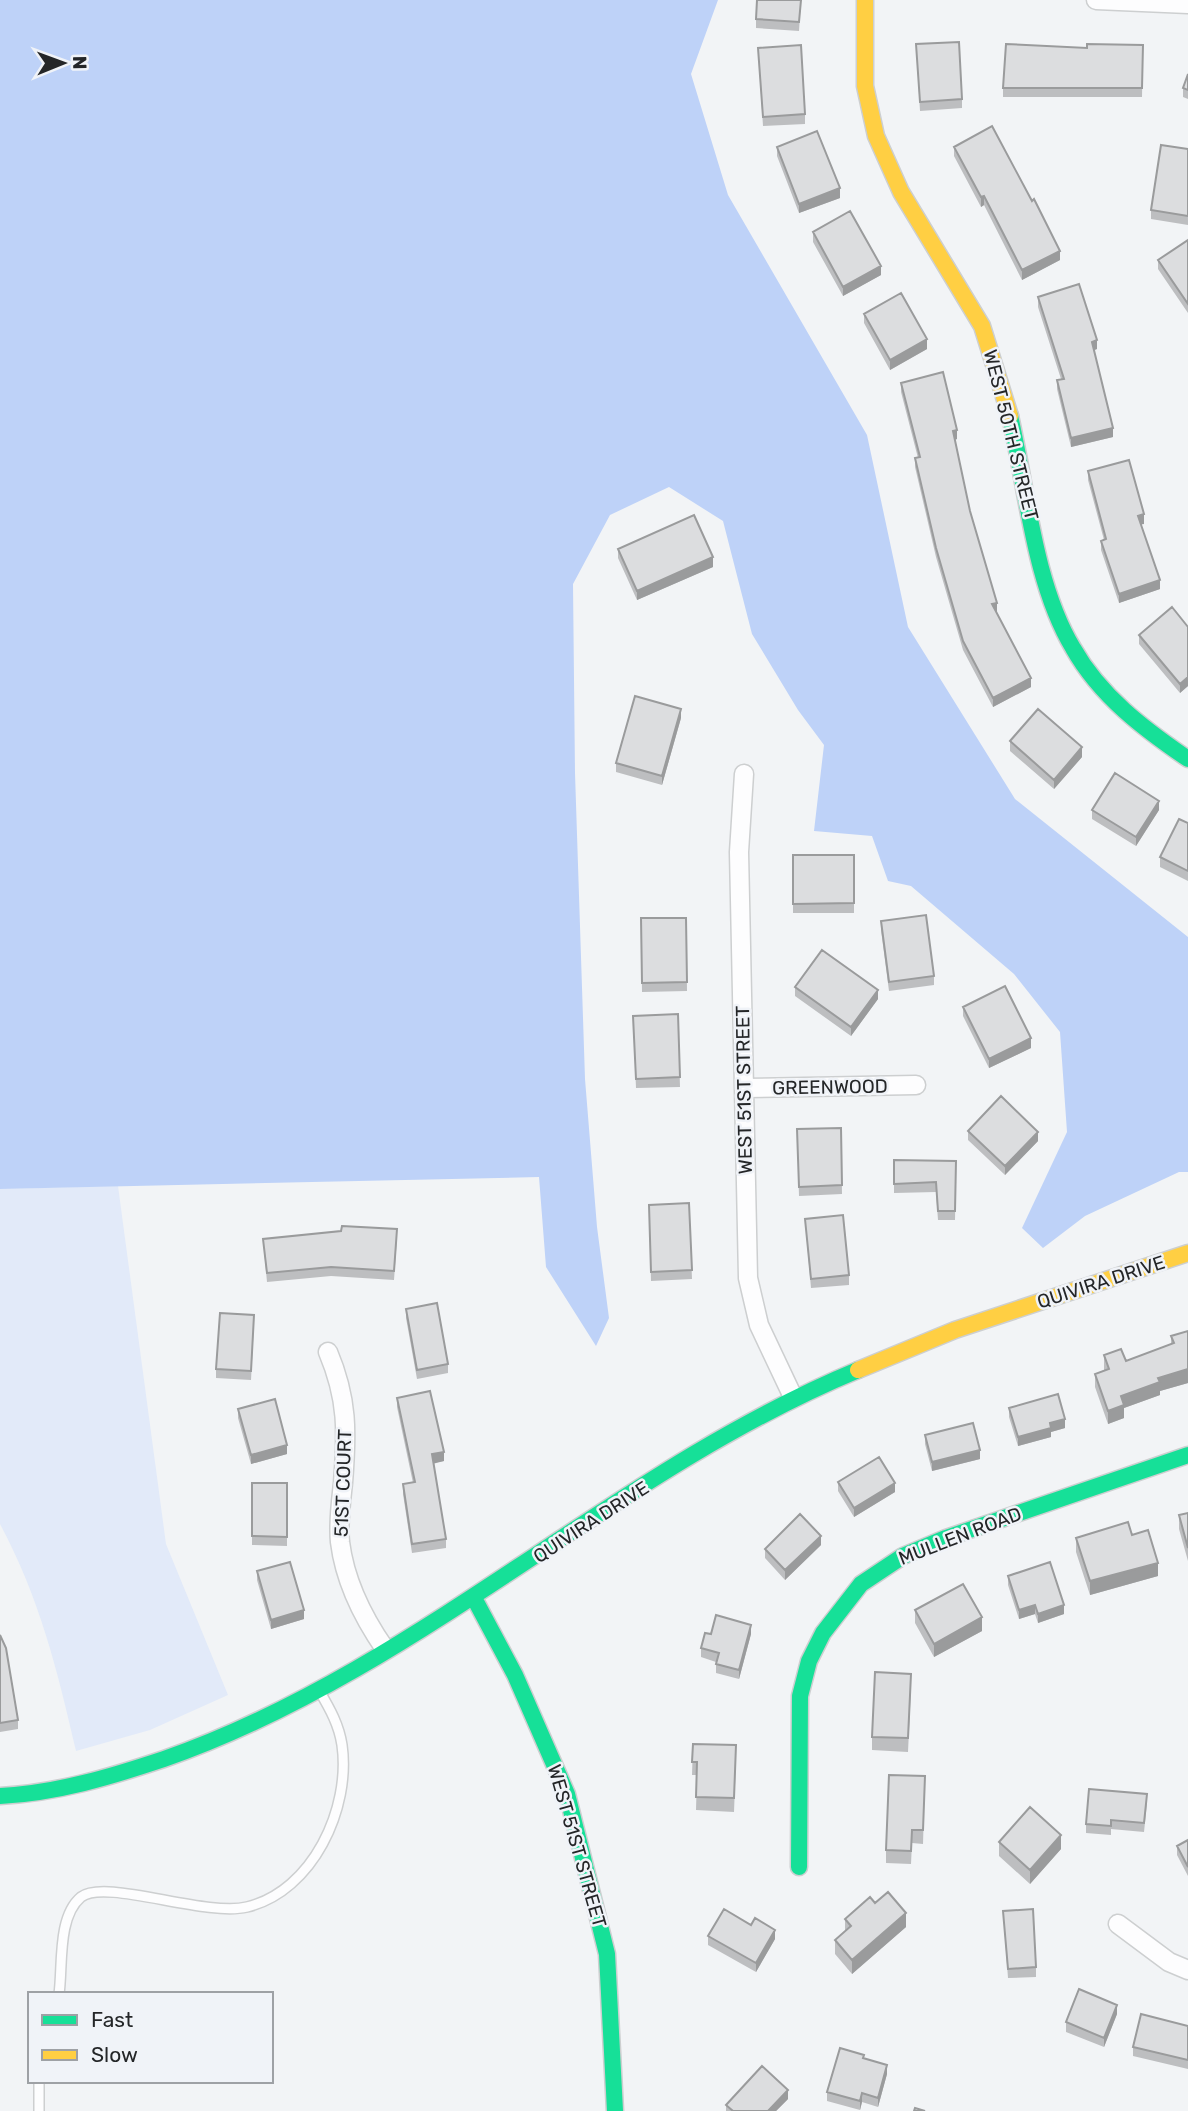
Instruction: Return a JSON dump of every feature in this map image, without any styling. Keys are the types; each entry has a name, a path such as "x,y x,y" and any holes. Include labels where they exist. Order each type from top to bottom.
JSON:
{"street":[{"name":"WEST 50TH STREET","path":"864,0 862,67 876,138 889,169 961,287 993,355 1054,605 1079,659 1104,693 1132,720 1188,759"},
{"path":"1096,0 1188,4"},
{"name":"WEST 51ST STREET","path":"744,774 739,852 748,1278 759,1325 793,1397"},
{"name":"GREENWOOD","path":"744,1088 916,1085"},
{"name":"QUIVIRA DRIVE","path":"0,1796 40,1794 134,1769 204,1745 319,1690 474,1598 700,1450 793,1397 955,1330 1188,1253"},
{"name":"51ST COURT","path":"328,1352 341,1383 345,1410 340,1540 347,1578 367,1624 385,1649"},
{"name":"MULLEN ROAD","path":"799,1867 800,1696 809,1661 823,1633 861,1584 903,1556 946,1538 1188,1455"},
{"name":"WEST 51ST STREET","path":"474,1598 544,1737 571,1807 607,1954 615,2111"},
{"path":"1118,1924 1170,1962 1188,1970"}],"lane":[{"path":"59,1992 69,1913 79,1898 92,1890 108,1890 196,1908 237,1908 270,1899 296,1878 322,1848 337,1809 343,1777 342,1745 335,1718 319,1690"},
{"path":"39,2083 39,2111"}],"shaded area":[{"path":"0,0 718,0 691,74 728,195 867,435 908,627 1015,799 1188,937 1188,1172 1179,1172 1085,1216 1043,1248 1022,1228 1067,1132 1060,1032 1014,974 911,886 888,881 872,836 814,831 824,745 798,710 752,634 723,521 669,487 610,515 573,584 575,773 585,1079 597,1227 609,1318 596,1346 546,1267 539,1177 0,1189"},
{"path":"118,1186 166,1544 228,1695 150,1730 76,1751 37,1607 0,1524 0,1189"}],"building":[{"path":"757,0 801,0 799,22 756,19"},
{"path":"959,42 962,99 920,102 916,44"},
{"path":"1006,44 1087,48 1087,44 1143,45 1142,88 1003,88"},
{"path":"801,45 805,114 763,117 758,48"},
{"path":"1188,74 1188,90 1183,88"},
{"path":"992,126 1060,251 1022,270 984,196 981,197 954,147"},
{"path":"817,131 840,188 799,204 777,147"},
{"path":"1161,145 1188,149 1188,216 1151,210"},
{"path":"850,211 881,266 843,287 813,232"},
{"path":"1188,240 1188,304 1158,260"},
{"path":"1079,284 1097,340 1092,342 1113,428 1071,438 1057,380 1064,379 1038,297"},
{"path":"901,293 927,339 890,360 864,314"},
{"path":"943,372 957,430 953,431 970,511 997,603 992,604 1031,678 993,698 963,641 936,548 915,458 920,457 901,383"},
{"path":"1129,460 1144,514 1138,516 1160,580 1119,594 1101,541 1106,539 1088,471"},
{"path":"694,515 713,557 637,591 618,549"},
{"path":"1172,607 1188,627 1188,677 1180,684 1139,635"},
{"path":"635,696 681,709 662,776 616,763"},
{"path":"1038,709 1082,747 1054,780 1010,741"},
{"path":"1115,773 1159,801 1136,837 1092,810"},
{"path":"1179,819 1188,823 1188,871 1160,857"},
{"path":"793,855 854,855 854,903 793,904"},
{"path":"926,915 934,976 889,982 881,921"},
{"path":"641,918 686,918 687,982 642,983"},
{"path":"822,950 878,990 851,1027 795,987"},
{"path":"1005,986 1031,1038 989,1059 963,1007"},
{"path":"678,1014 680,1077 636,1079 633,1016"},
{"path":"1001,1096 1038,1132 1005,1166 968,1131"},
{"path":"841,1128 842,1185 799,1187 797,1129"},
{"path":"894,1160 956,1161 955,1211 938,1211 936,1182 894,1184"},
{"path":"689,1203 692,1270 651,1272 649,1205"},
{"path":"843,1215 849,1275 811,1279 805,1219"},
{"path":"342,1226 397,1229 394,1271 331,1267 267,1273 263,1239 341,1231"},
{"path":"437,1303 448,1364 417,1370 406,1309"},
{"path":"220,1313 254,1315 251,1371 216,1369"},
{"path":"1188,1331 1188,1369 1158,1378 1160,1382 1121,1396 1124,1405 1108,1411 1095,1374 1109,1369 1104,1355 1121,1349 1126,1361 1174,1343 1171,1336"},
{"path":"430,1391 444,1452 432,1454 446,1539 412,1544 403,1484 415,1482 397,1398"},
{"path":"1058,1394 1065,1419 1050,1423 1051,1428 1018,1437 1009,1408"},
{"path":"275,1399 287,1445 251,1455 238,1409"},
{"path":"973,1423 980,1450 932,1462 925,1435"},
{"path":"879,1457 895,1483 854,1508 838,1482"},
{"path":"252,1483 287,1483 287,1537 252,1536"},
{"path":"1188,1513 1188,1548 1179,1515"},
{"path":"800,1514 821,1536 785,1570 765,1549"},
{"path":"1128,1522 1132,1535 1148,1530 1158,1563 1090,1581 1076,1538"},
{"path":"290,1562 304,1610 271,1620 257,1571"},
{"path":"1050,1562 1064,1605 1038,1614 1035,1605 1019,1610 1008,1576"},
{"path":"963,1584 982,1617 934,1644 915,1610"},
{"path":"716,1615 751,1625 739,1670 716,1664 719,1653 701,1648 705,1633 711,1634"},
{"path":"0,1635 6,1648 18,1720 0,1723"},
{"path":"875,1672 911,1674 908,1738 872,1737"},
{"path":"693,1744 736,1745 734,1798 696,1797 697,1762 692,1762"},
{"path":"889,1775 925,1776 923,1830 912,1830 911,1851 886,1850"},
{"path":"1089,1789 1147,1794 1144,1823 1111,1820 1111,1826 1086,1824"},
{"path":"1030,1807 1061,1835 1030,1870 999,1842"},
{"path":"1188,1840 1188,1867 1177,1846"},
{"path":"888,1892 906,1913 852,1960 835,1940 851,1926 845,1919 870,1897 875,1903"},
{"path":"724,1909 751,1925 755,1918 775,1930 756,1963 708,1936"},
{"path":"1033,1909 1036,1967 1008,1969 1003,1911"},
{"path":"1079,1989 1117,2005 1104,2038 1066,2022"},
{"path":"1141,2014 1188,2026 1188,2060 1133,2047"},
{"path":"840,2048 887,2065 878,2098 862,2093 860,2101 827,2092"},
{"path":"762,2066 788,2090 768,2111 733,2111 726,2105"}],"traffic: fast":[{"path":"1010,416 1040,566 1049,595 1073,648 1096,681 1124,710 1188,759"},
{"path":"0,1796 63,1788 124,1772 164,1759 256,1721 345,1675 430,1624 681,1461 768,1412 858,1370"},
{"path":"799,1867 800,1696 809,1661 823,1633 861,1584 903,1556 946,1538 1188,1455"},
{"path":"474,1598 515,1675 567,1794 607,1954 615,2111"}],"traffic: slow":[{"path":"865,0 865,86 876,136 901,192 982,326 1010,416"},
{"path":"858,1370 955,1330 1188,1253"}]}
